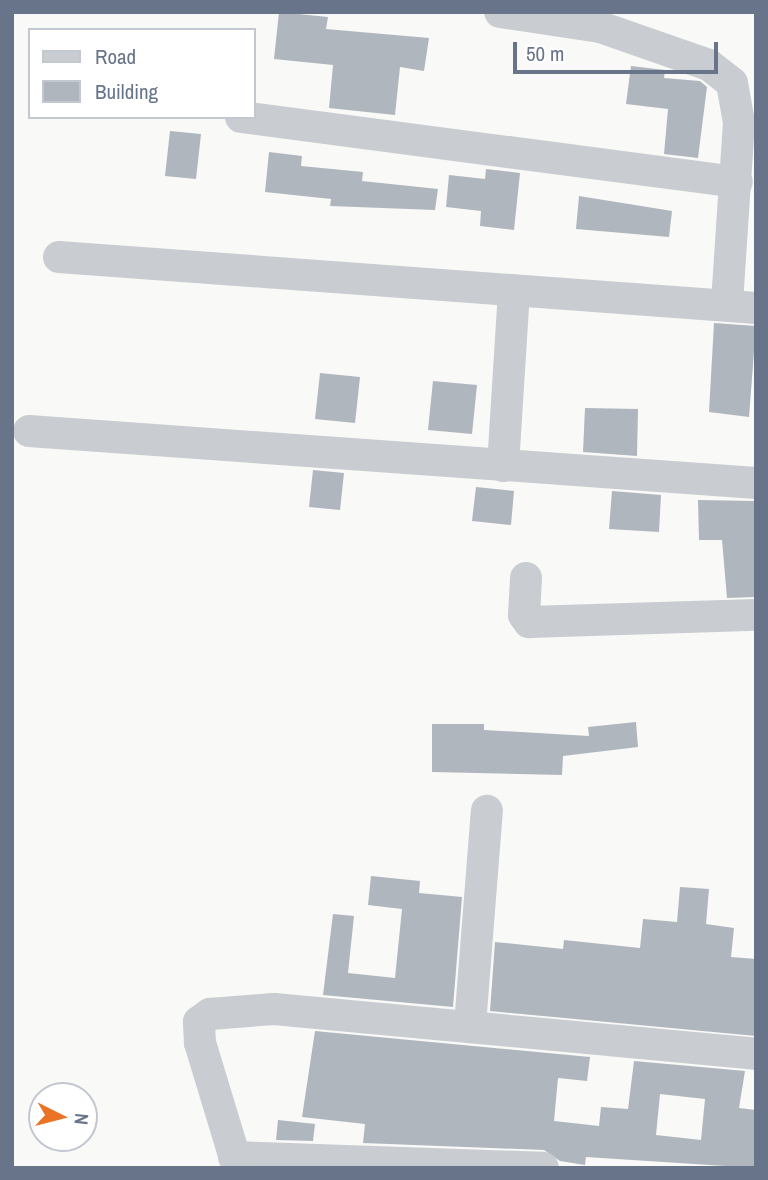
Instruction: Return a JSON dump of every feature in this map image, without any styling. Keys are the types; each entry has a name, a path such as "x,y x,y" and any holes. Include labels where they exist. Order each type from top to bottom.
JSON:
{"street":[{"path":"59,257 741,306 737,182 738,106 732,83 723,73 600,20 500,12"},
{"path":"256,119 737,182"},
{"path":"503,466 514,290"},
{"path":"29,431 756,483"},
{"path":"526,578 524,615 529,622 756,615"},
{"path":"470,1025 487,811"},
{"path":"543,1168 236,1162 200,1043 199,1022 206,1016 274,1009 470,1025 756,1054"}],"building":[{"path":"279,12 328,17 326,29 429,38 424,71 400,67 395,115 329,108 333,65 274,59"},
{"path":"631,66 665,70 664,78 700,81 707,87 698,158 664,154 668,109 626,104"},
{"path":"170,131 201,134 196,179 165,176"},
{"path":"269,152 302,156 301,166 363,172 362,181 438,189 435,210 330,206 331,199 265,192"},
{"path":"486,169 520,173 514,230 480,226 481,211 446,207 449,175 485,179"},
{"path":"579,196 672,211 669,237 576,229"},
{"path":"714,323 756,326 749,417 709,412"},
{"path":"320,373 360,377 355,423 315,419"},
{"path":"433,381 477,385 472,434 428,430"},
{"path":"585,408 638,409 637,456 583,452"},
{"path":"313,470 344,473 340,510 309,507"},
{"path":"476,487 514,491 511,525 472,521"},
{"path":"612,491 661,495 659,532 609,529"},
{"path":"698,500 756,501 756,597 727,598 722,540 699,540"},
{"path":"636,722 638,747 563,756 562,775 432,772 432,724 484,724 484,730 589,736 588,727"},
{"path":"371,876 420,881 419,893 462,897 453,1007 323,995 333,914 354,916 348,973 395,978 402,909 368,905"},
{"path":"680,887 709,889 706,924 734,928 731,957 756,959 756,1036 490,1011 495,942 563,949 564,940 640,948 643,919 677,922"},
{"path":"315,1031 590,1057 587,1081 558,1078 554,1121 599,1126 601,1107 628,1109 634,1061 745,1071 739,1108 756,1110 756,1168 586,1157 585,1165 560,1161 544,1150 363,1143 365,1124 302,1117","holes":["660,1094 705,1099 701,1140 656,1135"]},
{"path":"278,1120 315,1124 313,1141 276,1140"}]}
